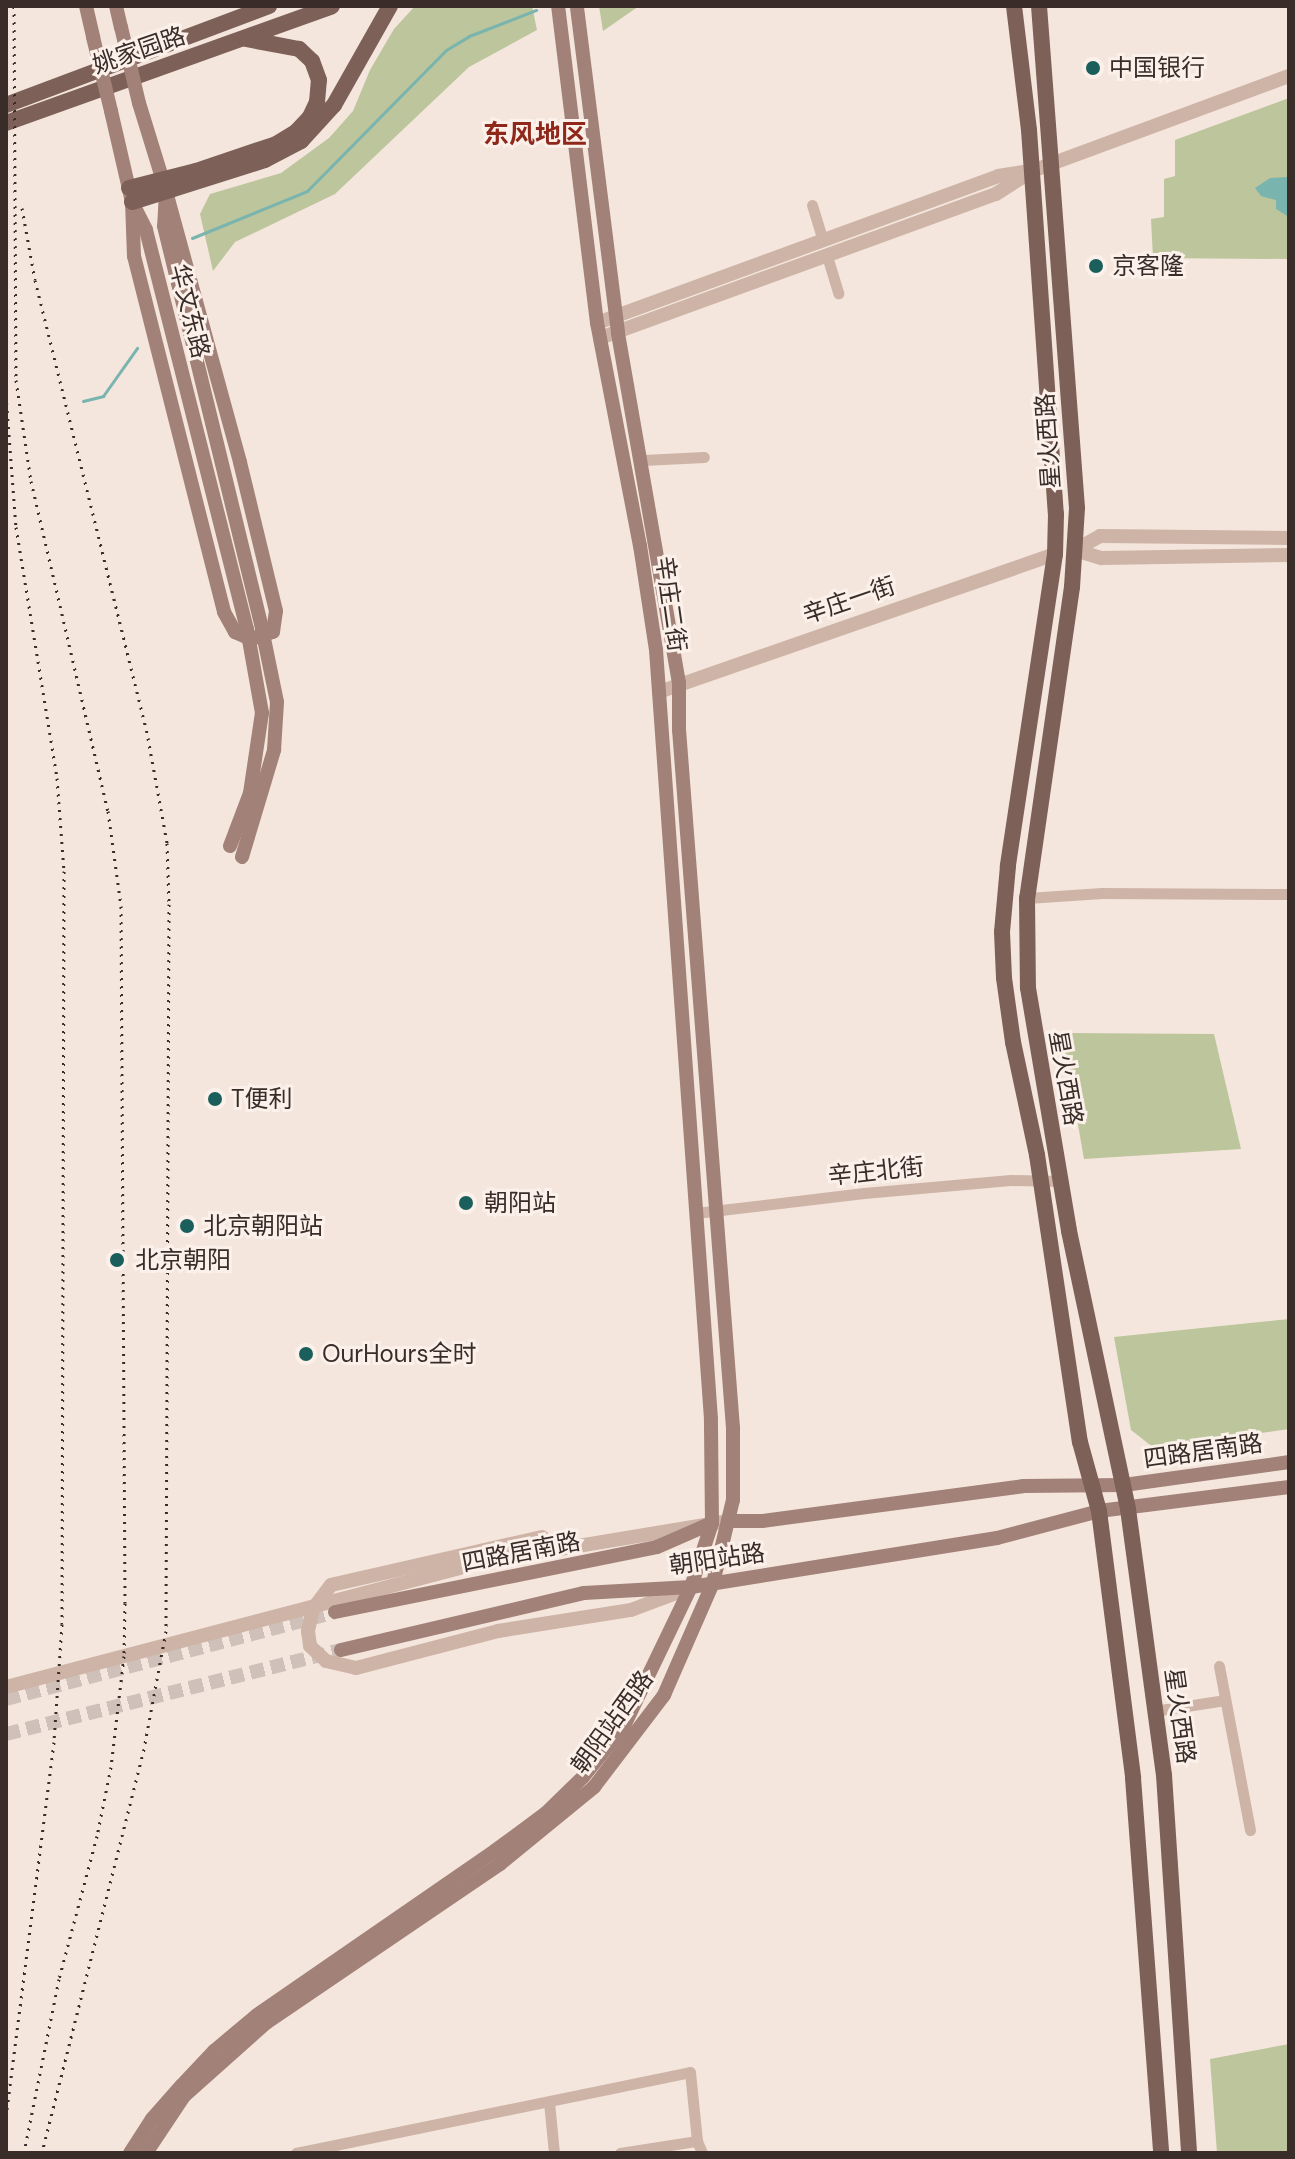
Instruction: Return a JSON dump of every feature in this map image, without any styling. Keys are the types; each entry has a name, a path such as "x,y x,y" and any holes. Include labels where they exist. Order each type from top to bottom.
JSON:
{"main road":[{"name":"华文东路","path":"86,6 131,195 146,230 255,629"},
{"name":"华文东路","path":"116,6 162,186 164,226 255,629"},
{"path":"235,19 248,6"},
{"name":"姚家园路","path":"6,105 269,6"},
{"name":"姚家园路","path":"6,123 332,6"},
{"path":"162,186 236,447 276,611 273,632 251,639 235,632 224,612 134,256 131,195 162,186 265,160 301,141 334,105 390,6"},
{"name":"辛庄二街","path":"558,6 599,330 640,546 659,692 696,1213"},
{"name":"辛庄二街","path":"577,6 618,332 643,460 679,683 679,730 718,1211"},
{"name":"星火西路","path":"1014,6 1032,171 1056,514 1055,554 1008,866 1002,932 1009,1018 1041,1180 1080,1442 1099,1511 1133,1778 1161,2153"},
{"name":"星火西路","path":"1039,6 1077,508 1075,550 1027,898 1029,999 1061,1181 1128,1509 1164,1775 1189,2153"},
{"path":"162,186 276,144 296,132 310,117 317,102 319,80 312,61 299,49 245,38"},
{"path":"230,846 250,793 262,713 255,629"},
{"path":"242,857 274,750 277,702 255,629"},
{"name":"朝阳站西路","path":"146,2153 184,2096 266,2023 500,1864 594,1787 664,1695 713,1583 733,1500 733,1428 718,1211"},
{"name":"朝阳站西路","path":"130,2153 152,2119 214,2051 257,2015 546,1813 583,1777 624,1726 691,1587 712,1523 711,1419 696,1213"},
{"name":"四路居南路","path":"1124,1485 1289,1462"},
{"name":"朝阳站路","path":"728,1521 762,1521 1023,1486 1093,1488 1124,1485"},
{"name":"朝阳站路","path":"341,1650 584,1593 691,1587 997,1538 1099,1511 1289,1487"},
{"name":"四路居南路","path":"335,1612 657,1547 712,1523"}],"street":[{"path":"599,330 618,332 996,194 1032,171 1053,162 1289,76"},
{"path":"599,330 616,316 822,238 998,176 1032,171"},
{"path":"812,205 822,238"},
{"path":"827,256 838,293"},
{"path":"643,460 704,457"},
{"path":"1055,554 1075,550 1100,536 1289,538"},
{"path":"1075,550 1102,558 1289,555"},
{"name":"辛庄一街","path":"659,692 1055,554"},
{"path":"1027,898 1102,893 1289,894"},
{"name":"辛庄北街","path":"696,1213 864,1193 1061,1181"},
{"name":"朝阳站路","path":"6,1687 481,1562 728,1521"},
{"path":"542,1537 331,1585 313,1609 308,1631 310,1646 326,1661 356,1668 498,1631 631,1610 691,1587"},
{"path":"1219,1666 1250,1830"},
{"path":"1154,1711 1225,1700"},
{"path":"296,2153 690,2072 699,2147 620,2153"},
{"path":"549,2102 554,2153"}],"green space":[{"path":"415,6 532,6 537,30 469,67 335,194 235,242 213,271 200,214 210,194 281,173 329,138 353,111 370,70 394,29"},
{"path":"599,6 639,6 603,31"},
{"path":"1289,98 1289,259 1153,258 1151,219 1164,217 1164,179 1175,176 1175,140"},
{"path":"1062,1033 1214,1034 1241,1149 1084,1159"},
{"path":"1289,1319 1289,1429 1154,1448 1131,1430 1114,1337"},
{"path":"1289,2044 1289,2153 1217,2153 1210,2059"}],"water":[{"path":"1289,177 1289,217 1276,209 1276,200 1261,196 1255,188 1270,178"}],"waterway":[{"path":"192,238 307,191 446,50 469,36 536,10"},
{"path":"83,401 103,396 137,348"}],"tunnel":[{"path":"6,1699 335,1612"},
{"path":"6,1734 341,1650"}],"railway":[{"path":"14,6 16,380 31,481 108,811 121,906 125,1603 124,1656 111,1767 97,1836 59,1979 24,2153"},
{"path":"22,208 35,280 148,738 167,843 169,904 166,1631 144,1749 42,2153"},
{"path":"6,395 16,527 57,778 64,871 62,1624 54,1742 6,2117"}],"place":[{"name":"中国银行","path":"1093,68"},
{"name":"京客隆","path":"1096,266"},
{"name":"T便利","path":"215,1099"},
{"name":"朝阳站","path":"466,1203"},
{"name":"北京朝阳站","path":"187,1226"},
{"name":"北京朝阳","path":"117,1260"},
{"name":"OurHours全时","path":"306,1354"}],"district":[{"name":"东风地区","path":"535,135"}]}
